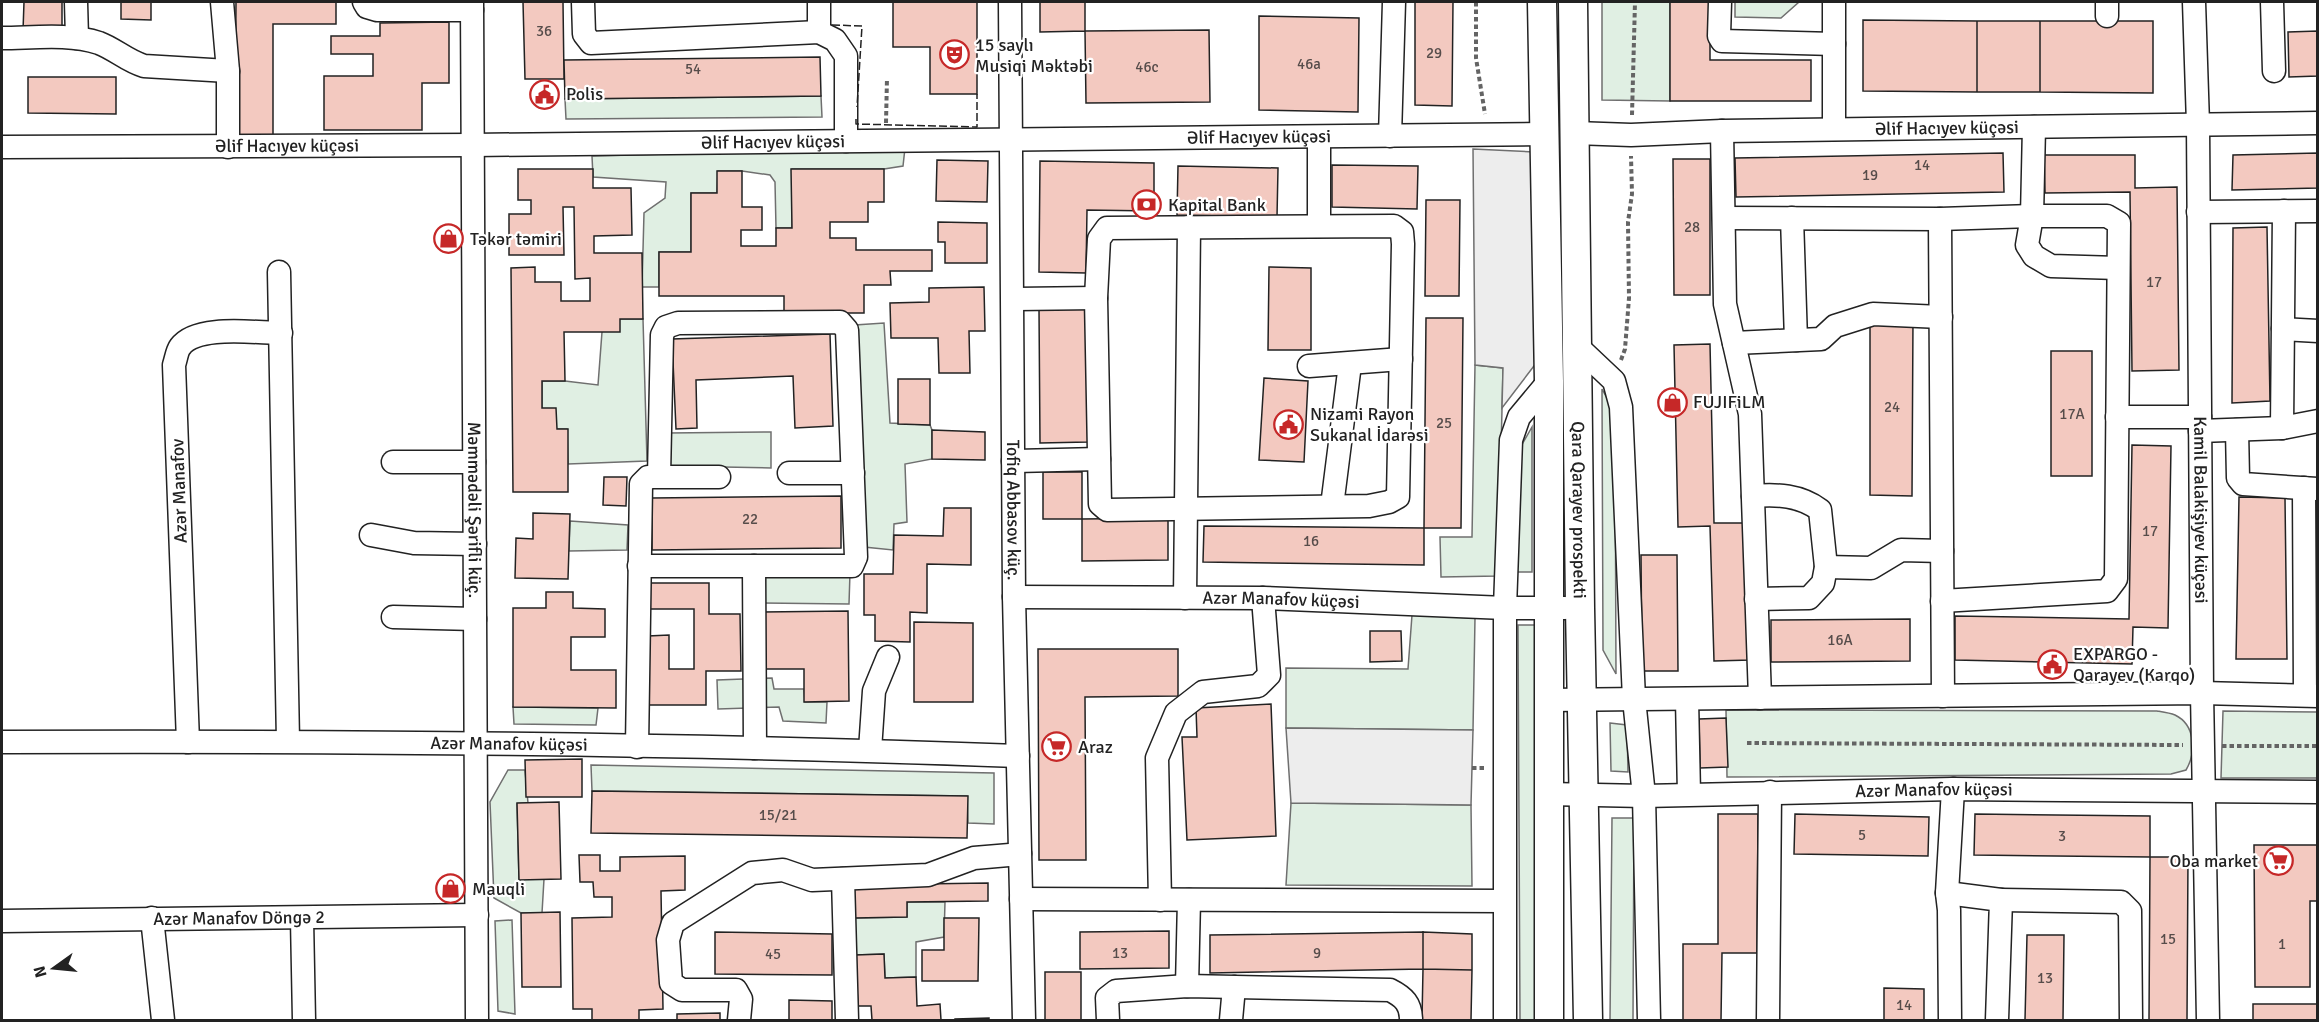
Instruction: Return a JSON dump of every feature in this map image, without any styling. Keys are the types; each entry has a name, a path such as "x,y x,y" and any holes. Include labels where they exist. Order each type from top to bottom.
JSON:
{"main road":[{"name":"Qara Qarayev prospekti","path":"1542,2 1549,381 1549,1020"},
{"name":"Qara Qarayev prospekti","path":"1574,2 1580,608 1588,1020"}],"street":[{"path":"76,2 77,38"},
{"path":"222,2 228,71 228,147"},
{"path":"364,2 367,7 377,10 472,6"},
{"path":"583,2 584,34 591,43 819,32 835,40 846,56 846,141"},
{"path":"819,2 819,32"},
{"name":"Tofiq Abbasov küç.","path":"1010,2 1014,597 1024,1020"},
{"path":"1390,136 1394,2"},
{"path":"1719,2 1719,36 1722,41 1834,44"},
{"path":"1833,2 1834,129"},
{"name":"Kamil Balakişiyev küçəsi","path":"2194,2 2198,124 2202,693 2208,1020"},
{"path":"2272,2 2274,71"},
{"name":"Məmmədəli Şərifli küç.","path":"472,6 477,1020"},
{"path":"2,38 77,38 97,42 132,62 144,66 228,71"},
{"name":"Əlif Hacıyev küçəsi","path":"1575,133 1631,135 1834,129 2318,123"},
{"path":"2034,127 2032,216 2027,245 2034,256 2051,266 2118,268"},
{"path":"1722,131 1725,304 1750,414 1760,698"},
{"name":"Əlif Hacıyev küçəsi","path":"2,147 1011,141 1544,134"},
{"path":"1319,137 1319,226"},
{"path":"2282,428 2284,211"},
{"path":"2198,212 2318,211"},
{"path":"1724,218 1940,219 2108,216 2119,223 2116,579 2107,591 1942,601"},
{"path":"1792,219 1796,340"},
{"path":"1940,219 1943,696"},
{"path":"1394,226 1401,232 1398,497 1389,502 1369,506 1107,510 1100,504 1096,298 1099,239 1107,228 1189,227 1394,226"},
{"path":"1185,598 1189,227"},
{"path":"279,272 288,741"},
{"path":"1013,299 1096,298"},
{"path":"1734,343 1821,339 1835,326 1873,314 1941,317"},
{"path":"639,566 852,566 856,557 847,330 840,322 678,323 666,327 662,335 659,476"},
{"path":"2283,330 2318,331"},
{"name":"Azər Manafov","path":"188,742 174,365 179,348 190,338 206,332 281,333"},
{"path":"1578,347 1614,381 1621,407 1634,699 1644,796 1649,1020"},
{"path":"1309,366 1401,359"},
{"path":"1332,506 1350,364"},
{"path":"1505,1020 1505,608 1510,440 1519,417 1549,381"},
{"path":"2117,417 2200,424 2237,430 2282,428 2318,421"},
{"path":"1549,700 2202,693 2311,695 2311,489 2242,484 2238,478 2237,430"},
{"path":"1013,461 1099,459"},
{"path":"393,462 474,462"},
{"path":"789,473 853,473"},
{"path":"637,747 641,484 648,477 659,476 719,477"},
{"path":"1753,496 1794,497 1809,501 1820,510 1826,567 1823,583 1809,598 1756,599"},
{"path":"371,536 414,543 475,544"},
{"path":"1826,567 1871,568 1900,550 1942,551"},
{"path":"754,566 755,748"},
{"name":"Azər Manafov küçəsi","path":"1014,597 1263,598 1505,608 1580,608"},
{"path":"1160,900 1157,758 1176,713 1203,692 1258,686 1269,675 1263,598"},
{"path":"393,617 475,619"},
{"path":"870,750 874,691 888,657"},
{"path":"1687,699 1689,794"},
{"name":"Azər Manafov küçəsi","path":"2,742 476,742 870,750 1018,756"},
{"path":"1950,1020 1947,893 1953,789"},
{"name":"Azər Manafov küçəsi","path":"1548,794 1644,796 1953,789 2318,792"},
{"path":"1768,1020 1770,792"},
{"path":"739,1020 741,999 736,990 682,990 671,983 668,940 673,923 752,873 783,870 812,880 928,875 974,858 1020,854"},
{"path":"843,879 847,1020"},
{"path":"1947,893 2001,900 2121,902 2130,911 2131,1020"},
{"path":"1021,899 1504,901"},
{"path":"1187,987 1189,900"},
{"path":"1997,1020 2001,900"},
{"name":"Azər Manafov Döngə 2","path":"2,921 477,915"},
{"path":"152,918 163,1020"},
{"path":"302,919 304,1020"},
{"path":"1108,1020 1107,998 1116,991 1187,987 1390,990 1404,997 1411,1011 1411,1020"},
{"path":"1232,1020 1234,987"}],"path":[{"path":"1476,2 1476,58 1490,135"},
{"path":"1614,381 1626,349 1629,298 1628,222 1632,194 1631,135 1635,2"},
{"path":"885,141 887,78"},
{"path":"1747,743 2193,745"},
{"path":"2222,746 2318,746"}],"green space":[{"path":"1602,2 1670,2 1670,101 1602,100"},
{"path":"1735,2 1799,2 1781,18 1735,17"},
{"path":"821,96 822,117 566,119 565,99"},
{"path":"905,148 903,166 884,169 792,169 792,228 776,228 775,182 770,175 742,171 718,171 717,193 691,193 691,252 659,252 659,287 642,287 644,213 665,198 666,182 593,177 592,156"},
{"path":"620,319 643,319 647,461 568,464 567,429 557,429 542,408 542,381 598,385 602,332"},
{"path":"884,323 890,423 930,425 932,430 932,459 905,464 907,522 894,524 893,550 864,547 855,325"},
{"path":"1475,365 1503,368 1498,576 1441,577 1440,537 1472,537"},
{"path":"1602,389 1615,413 1616,674 1603,650"},
{"path":"1532,427 1532,572 1517,572 1520,448"},
{"path":"771,432 771,468 669,466 668,433"},
{"path":"570,521 628,525 627,550 569,551"},
{"path":"850,573 849,604 761,603 762,575"},
{"path":"1412,615 1475,618 1473,730 1286,728 1286,668 1408,669"},
{"path":"1518,625 1544,625 1545,1020 1520,1020"},
{"path":"772,678 774,689 804,689 805,702 827,702 826,723 783,721 779,707 718,709 717,680"},
{"path":"513,707 598,708 596,725 514,724"},
{"path":"1726,710 2157,711 2173,714 2187,725 2192,748 2186,770 2171,774 1727,777"},
{"path":"2223,711 2317,712 2317,778 2221,778"},
{"path":"1610,723 1627,725 1628,772 1611,771"},
{"path":"591,765 994,773 994,824 968,823 967,796 592,791"},
{"path":"508,770 525,770 528,803 517,804 519,879 544,879 542,913 521,913 494,898 490,802"},
{"path":"1291,803 1471,805 1472,886 1286,885"},
{"path":"1612,818 1634,818 1633,1020 1610,1020"},
{"path":"907,902 945,902 944,937 916,942 916,977 885,978 884,954 855,955 854,918 907,917"},
{"path":"512,920 515,1014 498,1011 495,921"}],"shaded area":[{"path":"1473,149 1534,152 1537,362 1502,408 1503,368 1475,365"},
{"path":"1286,728 1473,730 1471,805 1291,803"}],"building":[{"path":"24,2 62,2 62,32 23,31"},
{"path":"121,2 151,2 151,20 121,19"},
{"path":"236,2 336,2 336,24 273,24 273,140 235,139"},
{"path":"523,2 563,2 564,79 525,79"},
{"path":"893,2 977,2 977,94 930,94 930,47 893,47"},
{"path":"1040,2 1085,2 1085,31 1040,32"},
{"path":"1415,2 1453,2 1452,106 1415,105"},
{"path":"1670,2 1710,2 1710,60 1811,60 1811,101 1670,101"},
{"path":"1259,16 1359,18 1358,112 1259,110"},
{"path":"1863,20 1977,21 1977,92 1863,91"},
{"path":"1977,21 2040,21 2040,92 1977,92"},
{"path":"2040,21 2153,21 2153,93 2040,92"},
{"path":"449,22 449,83 422,83 422,130 324,130 324,76 373,76 373,54 331,54 331,36 380,36 380,23"},
{"path":"1209,30 1210,102 1086,103 1085,31"},
{"path":"2318,31 2318,76 2289,77 2288,32"},
{"path":"820,57 821,96 565,99 564,60"},
{"path":"28,77 116,77 116,114 28,113"},
{"path":"2003,153 2004,192 1736,197 1735,158"},
{"path":"2318,153 2318,188 2232,190 2233,155"},
{"path":"2044,155 2135,155 2135,188 2177,187 2179,370 2132,371 2130,192 2045,193"},
{"path":"1673,159 1710,159 1710,295 1674,295"},
{"path":"937,160 988,161 987,202 936,201"},
{"path":"1040,161 1154,163 1154,211 1087,210 1086,273 1039,272"},
{"path":"1332,165 1418,166 1417,209 1332,207"},
{"path":"1178,166 1278,168 1277,217 1177,215"},
{"path":"518,169 593,169 593,188 631,188 632,235 594,236 594,253 642,253 643,319 620,319 620,332 564,332 565,381 542,381 542,408 556,408 557,429 568,429 568,492 513,492 511,268 535,267 535,282 561,282 561,301 590,301 590,278 575,279 574,207 563,207 564,255 509,255 509,214 531,214 531,200 518,200"},
{"path":"791,169 884,169 884,202 868,202 868,222 830,222 830,238 856,238 856,250 932,250 932,271 890,271 891,285 864,285 864,313 784,313 784,296 659,296 659,252 691,252 691,193 717,193 717,171 742,171 742,207 762,207 762,230 741,230 741,246 776,246 776,228 792,228"},
{"path":"1426,200 1460,200 1459,296 1425,296"},
{"path":"938,222 987,223 987,263 945,263 945,242 938,242"},
{"path":"2267,227 2270,401 2232,403 2233,228"},
{"path":"1269,267 1311,268 1311,350 1268,350"},
{"path":"984,287 985,331 969,331 970,373 939,373 938,338 891,338 890,303 929,302 929,288"},
{"path":"1039,309 1088,309 1088,442 1040,443"},
{"path":"1426,318 1463,318 1461,528 1424,528"},
{"path":"1870,318 1913,318 1912,496 1870,495"},
{"path":"830,334 833,426 795,428 793,376 696,380 697,428 676,429 672,339"},
{"path":"1710,344 1714,523 1748,523 1751,660 1714,661 1710,526 1678,527 1674,345"},
{"path":"2051,351 2092,351 2092,476 2051,476"},
{"path":"1264,378 1308,381 1304,462 1259,460"},
{"path":"898,379 930,379 930,425 898,424"},
{"path":"932,430 985,432 985,460 932,459"},
{"path":"2132,445 2171,446 2168,628 2133,627 2132,664 1955,660 1955,616 2129,619"},
{"path":"1043,472 1082,472 1082,519 1043,519"},
{"path":"604,477 627,477 626,506 603,505"},
{"path":"841,496 841,548 652,550 652,498"},
{"path":"2239,497 2285,498 2287,659 2236,659"},
{"path":"944,508 971,508 971,565 927,564 927,613 910,612 910,642 875,641 875,615 864,615 864,574 893,574 894,535 943,536"},
{"path":"533,513 570,514 568,579 515,578 516,538 533,539"},
{"path":"1168,518 1168,560 1082,561 1082,519"},
{"path":"1204,526 1424,528 1424,565 1203,562"},
{"path":"1641,555 1677,555 1678,671 1642,671"},
{"path":"648,583 709,583 709,614 740,614 741,671 706,671 706,705 648,705 648,636 669,635 669,669 694,669 694,609 648,609"},
{"path":"546,592 573,592 573,608 605,609 605,637 571,637 571,670 616,670 616,708 513,707 513,608 546,608"},
{"path":"848,611 849,701 804,702 804,669 762,669 762,612"},
{"path":"1910,619 1910,661 1771,662 1771,620"},
{"path":"914,622 973,623 973,702 914,702"},
{"path":"1370,631 1401,631 1402,661 1370,662"},
{"path":"1038,649 1178,649 1178,696 1085,697 1086,860 1039,860"},
{"path":"1271,704 1276,836 1187,840 1182,737 1197,737 1196,708"},
{"path":"1726,718 1728,767 1700,768 1699,719"},
{"path":"582,759 582,797 526,797 525,760"},
{"path":"592,791 968,796 967,838 591,833"},
{"path":"559,802 561,879 519,880 517,803"},
{"path":"1718,814 1758,814 1757,953 1722,953 1721,1020 1683,1020 1683,944 1718,944"},
{"path":"1795,814 1929,817 1928,856 1794,854"},
{"path":"1975,814 2150,816 2150,857 1974,855"},
{"path":"2254,845 2318,845 2318,901 2310,901 2310,987 2255,987"},
{"path":"579,855 600,855 600,871 620,871 620,857 685,856 685,890 661,891 663,1009 639,1010 639,1020 592,1020 592,1009 573,1009 572,918 612,917 612,897 594,897 593,882 580,882"},
{"path":"2150,857 2188,857 2187,1020 2149,1020"},
{"path":"988,883 988,901 907,902 907,917 854,918 853,885"},
{"path":"560,912 561,987 522,987 521,913"},
{"path":"944,918 979,918 978,981 922,981 922,950 944,950"},
{"path":"1169,931 1169,968 1080,969 1080,932"},
{"path":"715,932 832,934 832,975 715,974"},
{"path":"1423,932 1472,934 1472,970 1423,969"},
{"path":"1423,932 1423,969 1210,973 1210,935"},
{"path":"2027,935 2064,935 2063,1020 2025,1020"},
{"path":"884,954 885,978 916,977 917,1006 940,1004 941,1020 872,1020 871,1006 858,1006 855,955"},
{"path":"1423,969 1472,970 1471,1020 1422,1020"},
{"path":"1045,972 1081,972 1081,1020 1045,1020"},
{"path":"1884,988 1924,989 1924,1020 1884,1020"},
{"path":"789,1000 832,1001 832,1020 789,1020"},
{"path":"2253,1004 2318,1004 2318,1020 2253,1020"},
{"path":"720,1013 720,1020 677,1020 677,1014"},
{"path":"989,1018 989,1020 955,1020 955,1019"}],"fence":[{"path":"832,25 862,26 857,107"},
{"path":"856,119 856,124 977,127 977,94"}],"place":[{"name":"15 saylı Musiqi Məktəbi","path":"954,55"},
{"name":"Polis","path":"545,94"},
{"name":"Kapital Bank","path":"1147,205"},
{"name":"Təkər təmiri","path":"449,239"},
{"name":"FUJIFiLM","path":"1672,402"},
{"name":"Nizami Rayon Sukanal İdarəsi","path":"1289,424"},
{"name":"EXPARGO - Qarayev (Karqo)","path":"2052,664"},
{"name":"Araz","path":"1057,747"},
{"name":"Oba market","path":"2279,861"},
{"name":"Mauqli","path":"451,889"}]}
